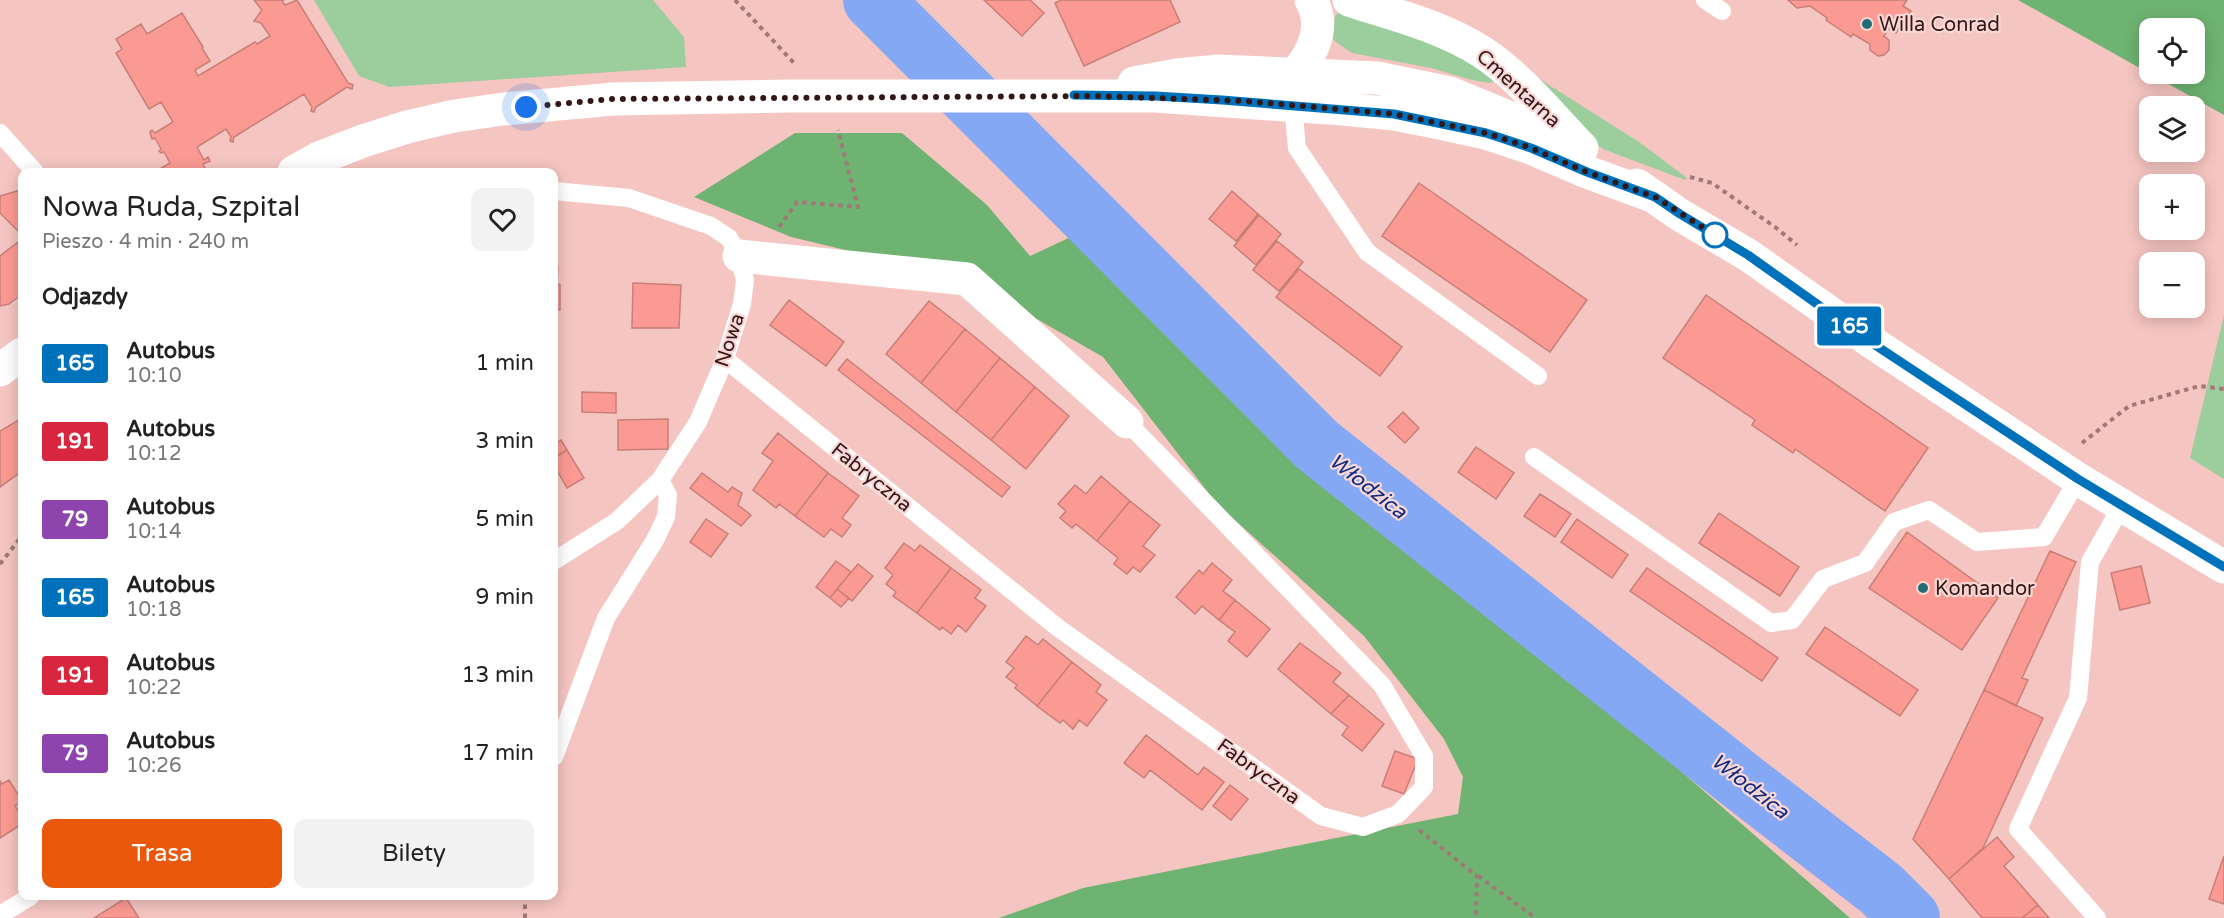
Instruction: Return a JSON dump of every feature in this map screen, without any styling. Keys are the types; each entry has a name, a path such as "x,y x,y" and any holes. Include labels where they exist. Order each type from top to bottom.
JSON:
{"street":[{"path":"1294,89 1318,25 1311,0"},
{"name":"Cmentarna","path":"1349,0 1443,30 1483,52 1512,76 1582,148"},
{"path":"1074,95 1177,75 1218,71 1394,114 1486,133 1531,148 1655,197"},
{"path":"302,168 352,145 407,127 454,116 613,99 832,105 1074,95 1155,96 1205,87 1268,90 1283,85 1294,89 1377,78 1450,93 1582,148 1680,214 1748,255 1869,341 2078,479 2224,567"},
{"path":"749,257 967,279 1127,422"},
{"path":"0,370 18,357"}],"lane":[{"path":"1706,0 1722,11"},
{"path":"1294,89 1297,148 1367,252 1538,376"},
{"path":"0,133 31,168"},
{"path":"558,191 629,198 711,226 729,238 749,257"},
{"name":"Nowa","path":"558,558 617,521 660,480 698,422 725,359 743,296 749,257"},
{"name":"Fabryczna","path":"725,359 1057,627 1321,816 1363,827 1398,814 1424,787 1424,756 1382,685 1127,422"},
{"path":"1534,457 1770,623 1792,620 1823,579 1865,563 1894,522 1929,510 1977,542 2044,537 2078,479"},
{"path":"558,746 606,618 655,540 666,517 668,495 660,480"},
{"path":"2097,918 2018,829 2078,698 2090,562 2121,507"},
{"path":"0,915 24,900"}],"path":[{"path":"735,0 832,105 858,207 796,202 749,257"},
{"path":"1690,177 1712,183 1775,227 1798,247"},
{"path":"2080,445 2129,405 2199,386 2224,389"},
{"path":"0,564 18,541"},
{"path":"1398,814 1477,876 1536,918"},
{"path":"1476,918 1477,876"},
{"path":"525,900 525,918"}],"green space":[{"path":"314,0 653,0 684,37 686,67 389,87 359,76"},
{"path":"2018,0 2224,0 2224,115 2205,104 2205,96 2190,96 2169,84 2205,84 2205,18 2139,18 2139,68"},
{"path":"1342,10 1439,41 1495,81 1489,83 1472,80 1431,68 1352,53 1333,40 1336,15"},
{"path":"1533,75 1639,142 1687,178 1685,180 1603,149 1590,140"},
{"path":"795,133 902,133 987,205 1030,256 1075,235 1297,465 1660,753 1850,918 999,918 1083,888 1458,814 1463,777 1444,739 1364,636 1217,504 1103,357 967,279 791,237 694,197"},
{"path":"2224,315 2224,479 2190,458"}],"building":[{"path":"254,0 284,0 282,1 285,5 297,0 348,83 353,85 352,89 347,87 316,107 314,112 311,111 312,107 304,94 234,137 233,142 230,141 231,137 226,129 197,147 204,160 208,157 210,161 203,164 205,168 161,168 170,163 164,152 159,151 161,149 155,138 152,139 150,132 152,130 155,133 173,122 161,102 149,109 116,53 122,49 116,39 141,24 147,34 182,13 210,61 195,70 198,76 255,42 257,44 270,36 261,23 254,21 262,10"},
{"path":"984,0 1030,0 1044,13 1022,36"},
{"path":"1061,0 1170,0 1180,22 1084,66 1055,3"},
{"name":"Willa Conrad","path":"1788,0 1907,0 1903,6 1911,11 1896,33 1889,28 1884,36 1889,40 1889,50 1884,55 1878,56 1870,50 1870,44 1853,34 1851,37 1810,6 1797,8"},
{"path":"1419,183 1587,300 1550,352 1382,236"},
{"path":"18,191 18,231 0,213 0,196"},
{"path":"1232,191 1258,214 1236,241 1209,219"},
{"path":"1259,215 1281,234 1256,265 1234,246"},
{"path":"1277,241 1303,262 1279,291 1253,270"},
{"path":"18,242 18,297 9,304 0,306 0,256"},
{"path":"1299,269 1402,347 1380,376 1276,297"},
{"path":"633,283 681,285 679,328 632,328"},
{"path":"558,284 560,285 560,310 558,310"},
{"path":"1706,295 1928,448 1885,511 1795,449 1793,453 1752,425 1755,420 1663,358"},
{"path":"789,300 844,342 826,366 770,325"},
{"path":"929,301 965,329 921,383 886,354"},
{"path":"965,329 1000,358 956,412 921,383"},
{"path":"1000,358 1035,387 991,440 956,412"},
{"path":"847,359 1010,487 1002,497 838,370"},
{"path":"1035,387 1069,416 1026,469 991,440"},
{"path":"582,392 616,393 616,413 582,412"},
{"path":"1403,412 1419,428 1405,443 1388,427"},
{"path":"668,419 668,449 618,450 618,420"},
{"path":"18,420 18,474 0,487 0,431"},
{"path":"778,433 828,473 795,516 779,504 776,508 753,490 773,461 762,453"},
{"path":"561,440 567,450 558,456 558,442"},
{"path":"1476,447 1514,473 1496,499 1458,472"},
{"path":"567,450 584,478 567,488 558,472 558,456"},
{"path":"702,473 728,492 732,487 742,493 738,505 751,515 741,526 690,488"},
{"path":"828,473 859,496 842,518 851,525 842,537 831,529 824,537 795,516"},
{"path":"1101,476 1130,501 1097,541 1076,524 1072,528 1060,518 1066,511 1058,504 1075,485 1086,494"},
{"path":"1540,494 1571,514 1555,537 1524,516"},
{"path":"1130,501 1160,525 1143,546 1155,555 1140,572 1133,567 1127,574 1114,564 1118,558 1097,541"},
{"path":"1719,513 1799,567 1780,596 1699,543"},
{"path":"706,519 728,534 711,557 690,542"},
{"path":"1577,519 1628,555 1612,578 1561,542"},
{"path":"1907,532 1998,598 1962,650 1869,588"},
{"path":"904,543 915,551 920,545 951,568 917,613 893,596 896,592 886,584 893,575 885,568"},
{"path":"2050,551 2076,562 2022,678 2028,680 2016,706 1984,690"},
{"path":"836,561 851,572 830,598 816,587"},
{"path":"1212,563 1232,580 1223,591 1235,600 1219,620 1202,606 1195,614 1176,597 1199,570 1203,574"},
{"path":"858,564 873,576 852,601 837,589"},
{"path":"2141,566 2150,603 2120,610 2111,573"},
{"path":"951,568 981,590 975,598 986,606 966,632 958,625 951,634 942,627 940,630 917,613"},
{"path":"1647,568 1778,658 1762,681 1630,591"},
{"path":"837,589 849,598 841,607 830,598"},
{"path":"1235,600 1270,629 1247,657 1228,641 1235,632 1219,620"},
{"path":"1825,627 1918,690 1900,716 1806,654"},
{"path":"1026,636 1038,645 1043,639 1072,662 1037,706 1015,688 1017,685 1006,677 1014,668 1006,662"},
{"path":"1300,643 1341,673 1333,682 1349,695 1331,714 1278,669"},
{"path":"1072,662 1101,685 1096,692 1107,700 1087,726 1079,720 1073,729 1063,720 1060,723 1037,706"},
{"path":"1984,690 2043,718 1983,848 1949,879 1913,839"},
{"path":"1349,695 1384,724 1362,751 1342,735 1348,727 1331,714"},
{"path":"1146,735 1198,775 1204,767 1224,782 1202,810 1150,770 1144,778 1124,763"},
{"path":"1395,751 1418,759 1404,794 1382,786"},
{"path":"9,780 18,795 18,804 15,806 18,811 18,827 0,838 0,781 2,784"},
{"path":"1230,785 1248,799 1231,820 1213,806"},
{"path":"1997,837 2014,857 2004,866 2038,905 2022,918 1982,918 1949,879"},
{"path":"2224,856 2224,904 2209,899"},
{"path":"123,900 127,900 139,918 94,918"},
{"path":"2038,905 2049,918 2022,918"}],"waterway":[{"name":"Włodzica","path":"873,0 1317,445 1881,889 1910,918"}],"bus line":[{"name":"165","path":"1074,95 1155,96 1394,114 1486,133 1531,148 1655,197 1748,255 1869,341 2121,507 2224,567"}],"place":[{"name":"Willa Conrad","path":"1867,24"},
{"name":"Komandor","path":"1923,588"}],"route":[{"path":"526,107 613,99 791,96 1155,96 1394,114 1486,133 1531,148 1655,197 1715,235"}]}
